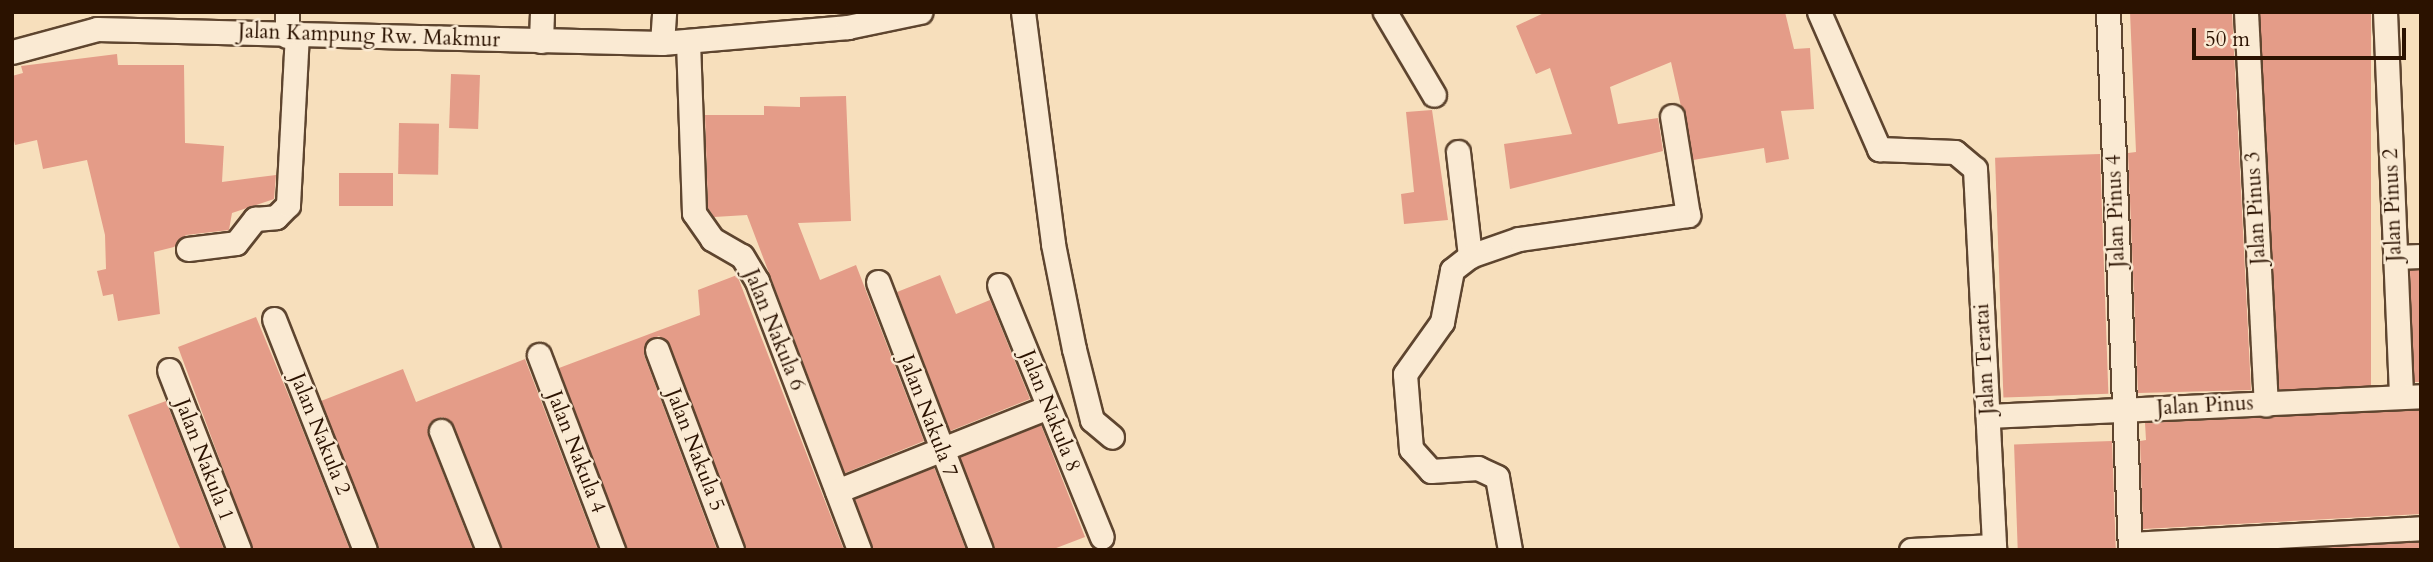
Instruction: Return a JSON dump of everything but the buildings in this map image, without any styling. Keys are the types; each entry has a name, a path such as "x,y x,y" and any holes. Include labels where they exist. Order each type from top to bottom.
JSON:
{"street":[{"path":"188,249 236,243 255,219 276,217 288,205 292,36 287,12"},
{"path":"541,41 542,12"},
{"path":"662,43 664,12"},
{"name":"Jalan Kampung Rw. Makmur","path":"12,52 96,20 183,20 292,36 662,43 848,27 920,12"},
{"path":"1023,12 1053,244 1074,349 1092,420 1112,437"},
{"path":"1385,12 1434,95"},
{"name":"Jalan Teratai","path":"1819,12 1879,149 1955,152 1975,169 1994,548"},
{"name":"Jalan Pinus 4","path":"2108,12 2130,547"},
{"name":"Jalan Pinus 3","path":"2246,12 2266,404"},
{"name":"Jalan Pinus 2","path":"2385,12 2395,257 2411,397"},
{"name":"Jalan Nakula 6","path":"688,41 694,213 712,239 742,256 757,281 859,550"},
{"path":"1510,550 1497,477 1478,468 1431,471 1418,459 1402,391 1405,374 1441,322 1452,270 1469,256 1519,239 1688,215 1672,116"},
{"path":"1458,152 1469,256"},
{"path":"2395,257 2421,256"},
{"name":"Jalan Nakula 7","path":"878,282 940,450 981,550"},
{"name":"Jalan Nakula 8","path":"999,285 1102,537"},
{"name":"Jalan Nakula 2","path":"274,319 365,550"},
{"name":"Jalan Nakula 5","path":"657,350 732,550"},
{"name":"Jalan Nakula 4","path":"539,355 613,550"},
{"name":"Jalan Nakula 1","path":"169,370 239,550"},
{"name":"Jalan Pinus","path":"1988,416 2411,397"},
{"path":"837,491 1048,407"},
{"path":"441,431 488,550"},
{"path":"2130,547 2390,540 2421,528"},
{"path":"1911,550 1994,548"}]}
